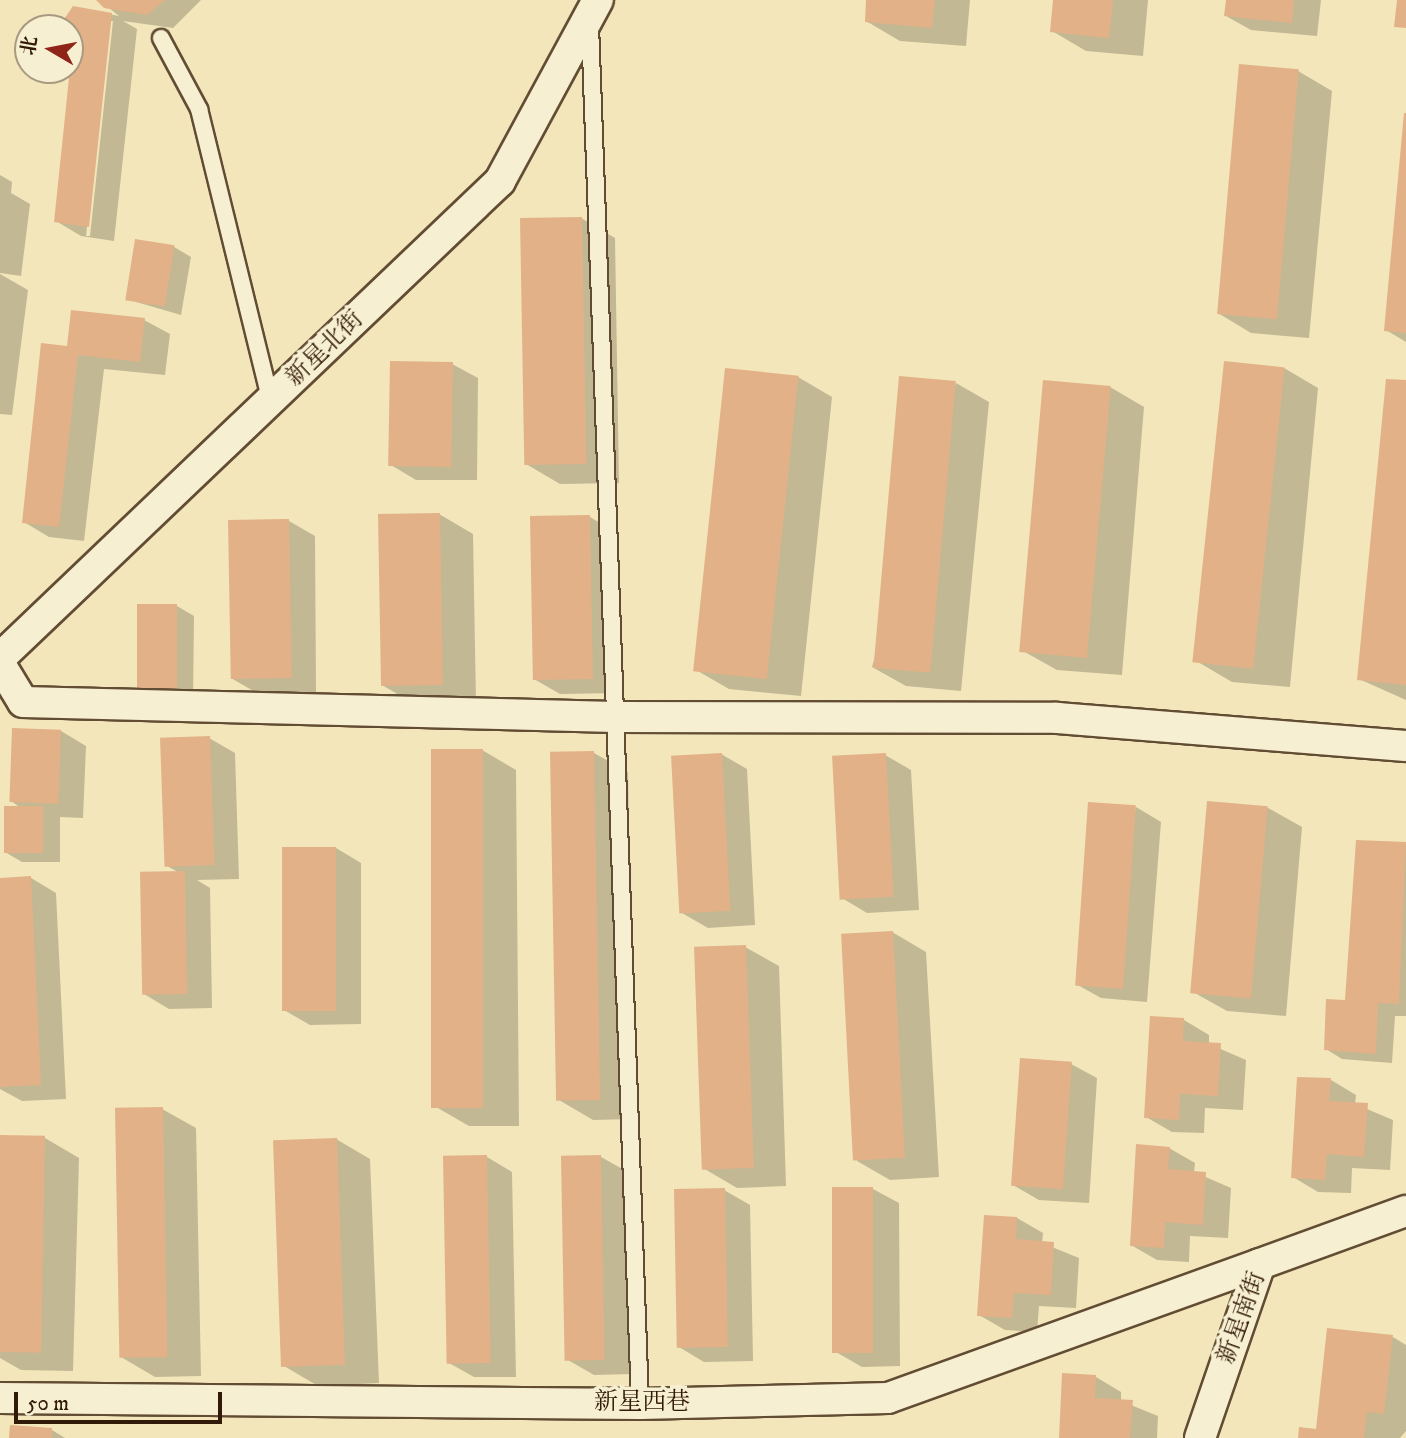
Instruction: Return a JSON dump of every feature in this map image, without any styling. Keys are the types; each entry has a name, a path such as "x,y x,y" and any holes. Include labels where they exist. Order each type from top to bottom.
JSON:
{"street":[{"name":"新星北街","path":"0,661 500,181 594,11"},
{"path":"0,661 23,702 615,716 1057,718 1406,746"},
{"name":"新星南街","path":"1200,1438 1260,1264 1406,1211"},
{"name":"新星西巷","path":"0,1398 640,1404 888,1398 1260,1264"}],"lane":[{"path":"594,11 615,716 640,1404"},
{"path":"161,38 199,109 271,402"}],"building":[{"path":"96,0 165,0 147,15 104,8"},
{"path":"866,0 935,0 932,28 865,22"},
{"path":"1053,0 1113,0 1109,38 1050,32"},
{"path":"1226,0 1294,0 1292,23 1224,16"},
{"path":"1397,0 1406,0 1406,28 1394,27"},
{"path":"73,6 112,13 89,227 54,222 68,84 84,84 84,14 68,14"},
{"path":"1239,64 1299,69 1277,319 1217,314"},
{"path":"1406,113 1406,333 1384,331"},
{"path":"582,217 586,464 524,465 520,218"},
{"path":"135,239 175,245 165,306 125,300"},
{"path":"71,310 145,318 140,362 78,355 59,527 22,523 41,343 67,346"},
{"path":"390,361 453,362 451,467 388,466"},
{"path":"1224,361 1285,367 1253,669 1192,662"},
{"path":"725,368 799,376 767,679 693,671"},
{"path":"899,376 956,381 930,673 873,668"},
{"path":"1386,379 1406,380 1406,685 1357,680"},
{"path":"1043,380 1111,386 1087,658 1019,652"},
{"path":"440,513 443,685 381,686 378,514"},
{"path":"590,515 593,679 533,680 530,516"},
{"path":"289,519 292,678 231,679 228,520"},
{"path":"137,604 177,604 177,689 137,689"},
{"path":"12,728 61,730 58,804 9,802"},
{"path":"210,736 215,865 165,867 160,738"},
{"path":"431,749 483,749 483,1108 431,1108"},
{"path":"594,751 600,1100 556,1101 550,752"},
{"path":"722,753 730,911 679,913 671,756"},
{"path":"886,753 894,897 840,900 832,756"},
{"path":"1207,801 1268,806 1251,999 1190,993"},
{"path":"1088,802 1136,805 1123,989 1075,986"},
{"path":"4,806 43,806 43,853 4,853"},
{"path":"1356,840 1406,842 1399,1004 1378,1003 1376,1054 1324,1050 1326,999 1345,1000"},
{"path":"282,847 336,847 336,1011 282,1011"},
{"path":"185,871 187,994 142,995 140,872"},
{"path":"31,876 41,1085 0,1087 0,878"},
{"path":"893,931 905,1158 853,1160 841,934"},
{"path":"746,945 754,1168 702,1170 694,947"},
{"path":"1150,1016 1184,1018 1183,1041 1221,1043 1218,1096 1180,1094 1179,1120 1144,1118"},
{"path":"1020,1058 1072,1062 1063,1189 1011,1186"},
{"path":"1297,1077 1331,1078 1329,1101 1368,1103 1364,1157 1327,1154 1325,1180 1291,1178"},
{"path":"163,1107 167,1357 119,1358 115,1108"},
{"path":"0,1135 45,1136 41,1353 0,1352"},
{"path":"337,1138 345,1365 281,1367 273,1140"},
{"path":"1136,1144 1170,1147 1168,1169 1206,1172 1203,1225 1165,1222 1164,1248 1130,1246"},
{"path":"487,1155 491,1363 447,1364 443,1156"},
{"path":"601,1155 605,1360 565,1361 561,1156"},
{"path":"832,1187 873,1187 873,1353 832,1353"},
{"path":"725,1188 728,1347 677,1348 674,1189"},
{"path":"984,1215 1017,1217 1016,1239 1054,1242 1051,1295 1014,1293 1012,1318 977,1316"},
{"path":"1327,1328 1393,1335 1384,1414 1367,1412 1364,1438 1298,1438 1299,1427 1316,1429"},
{"path":"1062,1373 1096,1375 1095,1398 1133,1400 1130,1438 1059,1438"},
{"path":"10,1425 52,1428 52,1438 9,1438"}]}
